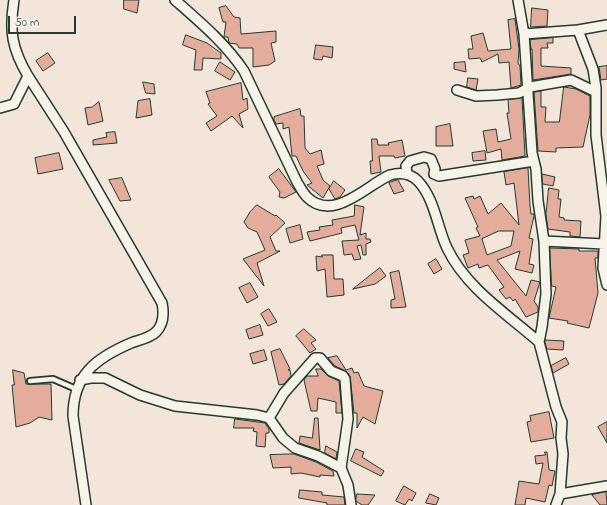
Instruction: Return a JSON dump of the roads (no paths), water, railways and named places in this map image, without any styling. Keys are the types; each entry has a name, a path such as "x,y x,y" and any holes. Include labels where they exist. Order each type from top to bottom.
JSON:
{"street":[{"path":"14,0 11,36 14,49 28,76 64,132 162,303 164,312 160,327 152,336 112,351 90,367 76,388 73,403 73,416 86,505"},
{"path":"175,0 233,54 244,71 296,182 307,198 320,205 330,206 344,203 382,178 398,173 407,174 418,181 427,193 447,248 460,268 491,302 539,342"},
{"path":"518,0 524,34 532,153 544,241 546,294 539,342 556,408 562,422 561,438 563,454 560,494 556,505"},
{"path":"524,34 578,30 607,25"},
{"path":"578,30 593,69 596,92 596,135 606,216 603,268 607,285"},
{"path":"0,108 14,104 28,76"},
{"path":"457,90 476,96 519,93 527,88 571,80 596,92"},
{"path":"407,174 406,166 410,161 424,157 431,158 435,169 434,174 439,176 534,161"},
{"path":"544,241 605,241"},
{"path":"269,418 284,393 315,358 320,358 331,371 343,376 348,419 341,468 348,485 352,505"},
{"path":"80,380 105,378 140,395 175,406 257,415 269,418 283,438 295,448 318,456 341,468"},
{"path":"560,494 607,486"}],"lane":[{"path":"30,381 53,379 76,388"}]}
